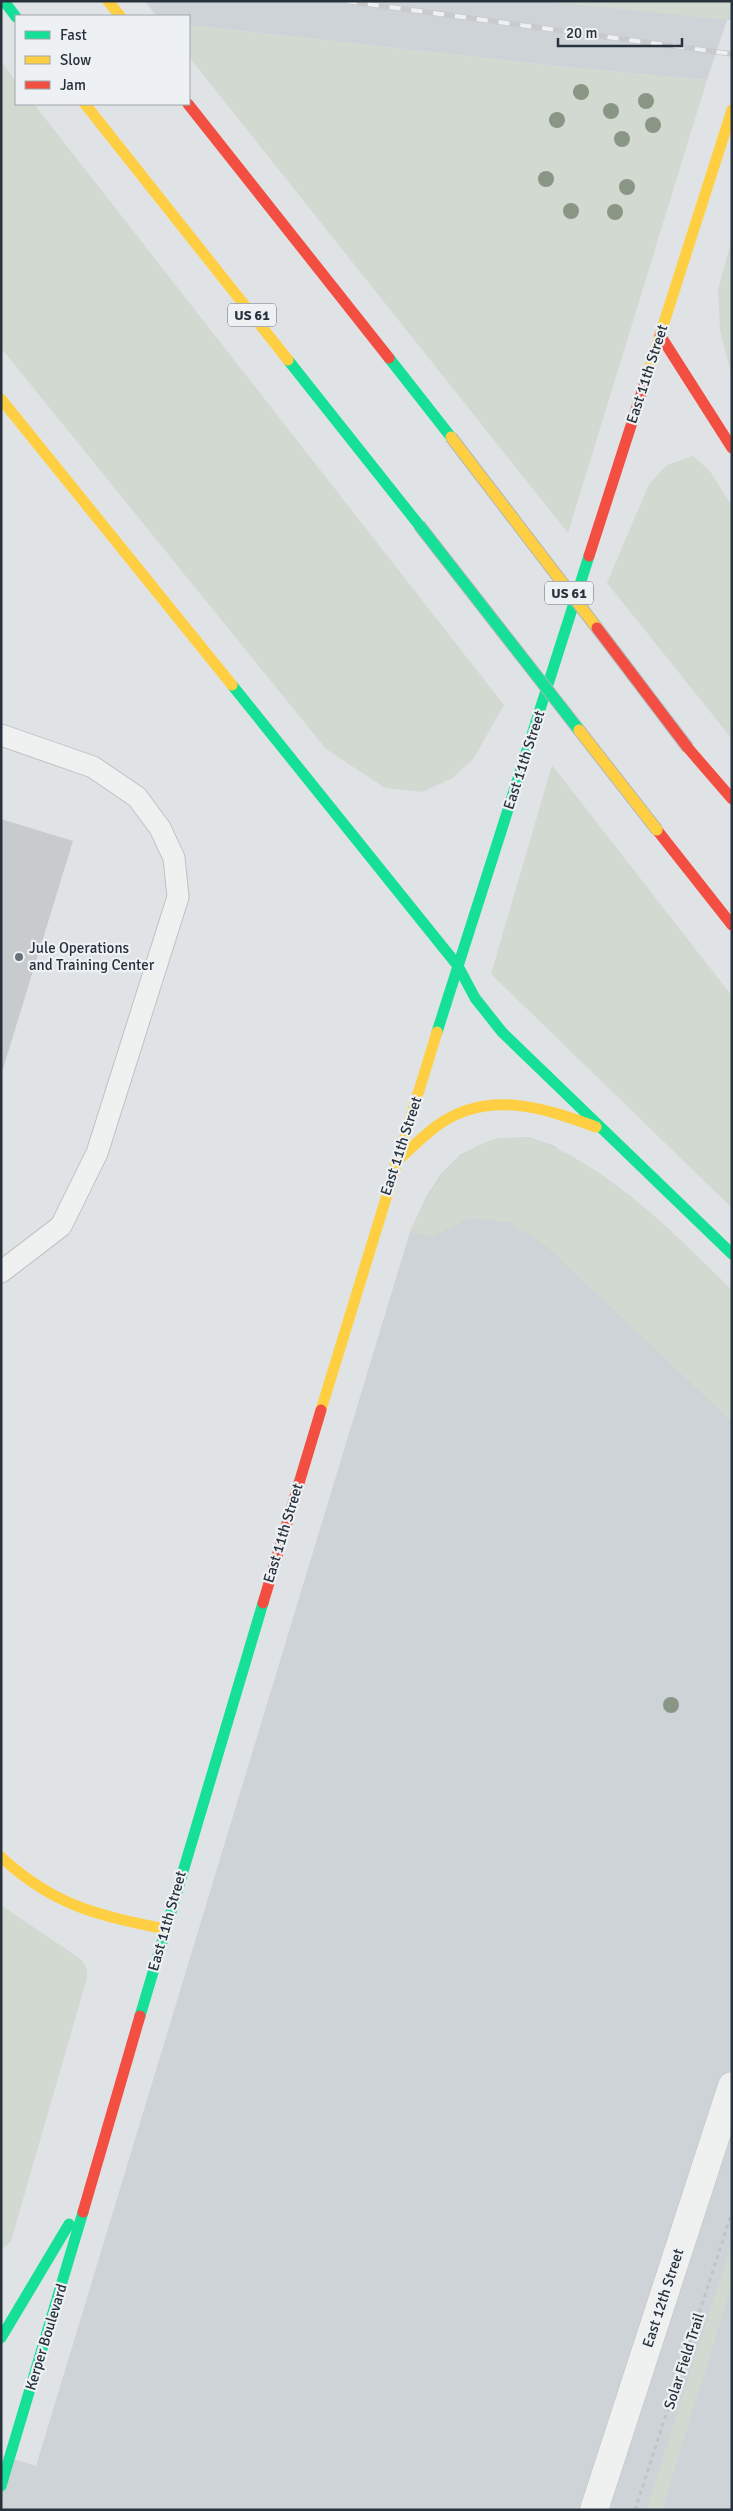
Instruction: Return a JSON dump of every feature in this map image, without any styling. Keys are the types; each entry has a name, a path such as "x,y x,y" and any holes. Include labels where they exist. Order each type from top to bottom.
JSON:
{"main road":[{"path":"4,1 15,16"},
{"path":"108,1 119,15"},
{"name":"US 61","path":"86,105 419,525 732,925"},
{"name":"US 61","path":"189,105 451,437 688,748 732,799"},
{"name":"East 11th Street","path":"90,2188 165,1929 395,1163 732,110"},
{"path":"660,335 732,448"},
{"path":"1,399 458,966 475,998 502,1032 607,1131 732,1254"},
{"path":"395,1163 439,1124 474,1108 517,1104 551,1110 607,1131"},
{"path":"1,1857 39,1889 70,1905 165,1929"},
{"path":"1,2338 90,2188"},
{"name":"Kerper Boulevard","path":"1,2486 90,2188"}],"street":[{"name":"East 12th Street","path":"594,2510 732,2086"}],"lane":[{"path":"1,735 93,767 137,797 160,828 174,858 178,897 98,1153 61,1226 1,1272"}],"path":[{"name":"Solar Field Trail","path":"635,2510 732,2212"}],"shaded area":[{"path":"145,1 732,1 732,20 727,20 707,80 565,67 190,25 190,15 155,15"},
{"path":"539,1 732,1 727,20"},
{"path":"190,25 565,67 707,80 568,533 190,58"},
{"path":"1,61 15,80 15,105 35,105 504,705 474,758 453,778 422,792 385,788 326,749 1,348"},
{"path":"732,239 732,377 720,330 718,289"},
{"path":"693,456 710,471 732,506 732,739 607,583 649,484 667,465"},
{"path":"552,765 732,996 732,1208 491,974"},
{"path":"529,1137 555,1146 732,1314 732,2510 1,2510 1,2455 36,2466 410,1232 427,1195 441,1174 461,1154 495,1139"},
{"path":"529,1137 558,1149 613,1182 663,1223 732,1290 732,1422 546,1246 510,1223 470,1218 430,1237 410,1232 425,1202 442,1175 465,1153 495,1139"},
{"path":"1,1905 82,1960 87,1969 87,1978 11,2241 1,2250"},
{"path":"732,2242 732,2285 662,2510 646,2510"}],"building":[{"name":"Jule Operations and Training Center","path":"1,819 73,841 2,1072 1,1072"}],"railway":[{"path":"346,1 732,54"}],"traffic: fast":[{"path":"4,1 15,16"},
{"path":"389,358 451,437"},
{"path":"288,360 419,525"},
{"path":"419,525 579,730"},
{"path":"437,1032 589,556"},
{"path":"232,685 458,966"},
{"path":"458,966 475,998 502,1032 732,1254"},
{"path":"140,2016 263,1603"},
{"path":"1,2486 83,2212"},
{"path":"1,2338 69,2224"}],"traffic: slow":[{"path":"108,1 119,15"},
{"path":"86,105 288,360"},
{"path":"646,379 732,110"},
{"path":"1,399 232,685"},
{"path":"451,437 597,628"},
{"path":"579,730 657,830"},
{"path":"321,1410 437,1032"},
{"path":"395,1163 421,1138 438,1125 457,1114 477,1107 517,1105 557,1114 596,1127"},
{"path":"1,1857 20,1874 58,1898 97,1913 165,1929"}],"traffic: jam":[{"path":"189,105 389,358"},
{"path":"660,335 732,448"},
{"path":"589,556 646,379"},
{"path":"597,628 688,748"},
{"path":"688,748 732,799"},
{"path":"657,830 732,925"},
{"path":"263,1603 321,1410"},
{"path":"83,2212 140,2016"}],"place":[{"name":"Jule Operations and Training Center","path":"19,957"}]}
